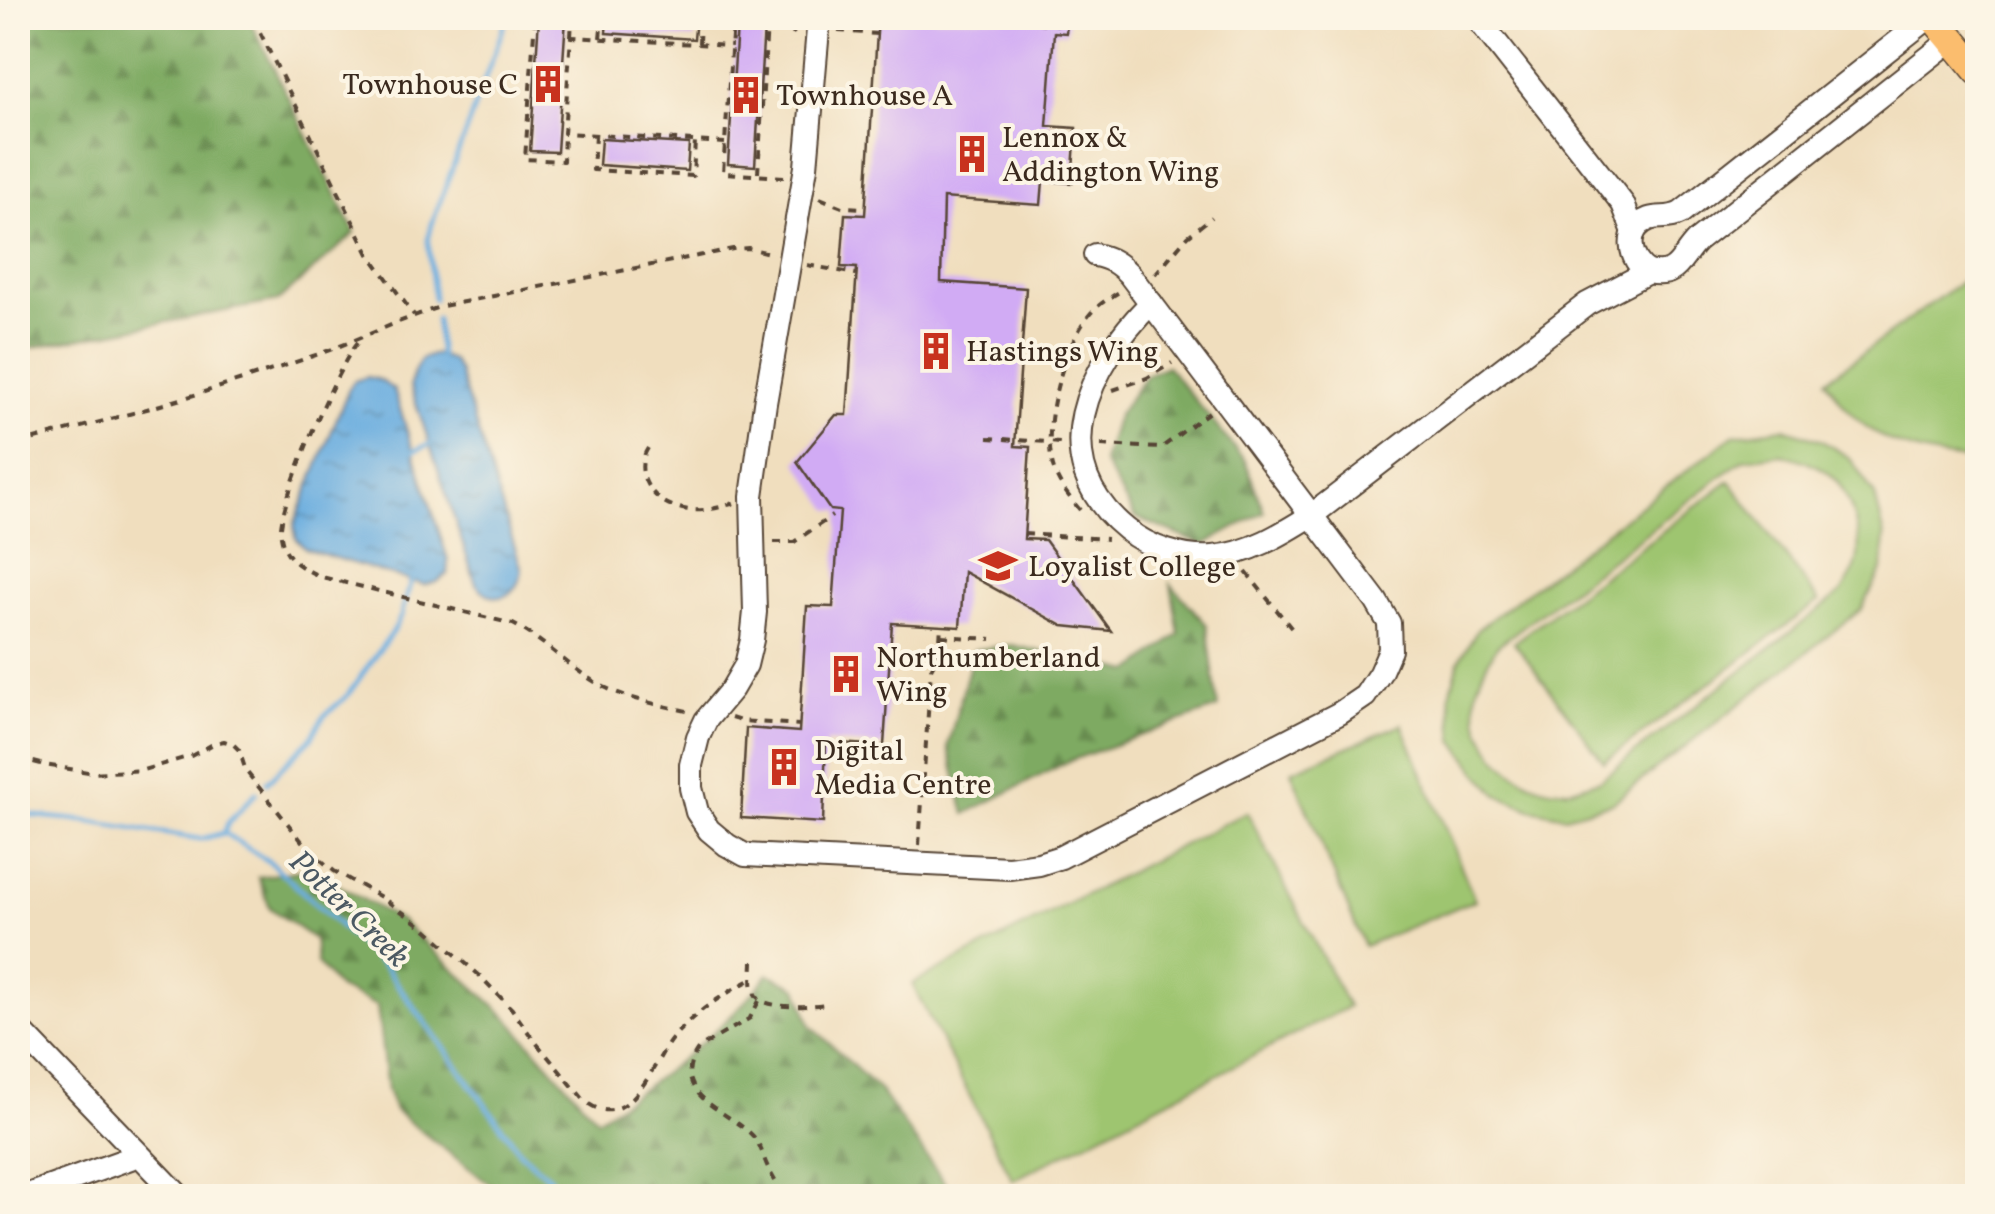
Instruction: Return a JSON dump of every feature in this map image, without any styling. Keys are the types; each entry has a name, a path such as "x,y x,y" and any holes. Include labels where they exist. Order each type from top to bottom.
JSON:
{"main road":[{"path":"1931,18 1978,71"}],"street":[{"path":"1477,18 1646,230 1684,231 1672,264"},
{"path":"1587,304 1646,230 1692,205 1931,18"},
{"path":"819,24 802,188 764,403 752,496 752,640 746,664 698,737 691,765 697,812 708,830 726,845 746,854 1009,868 1039,864 1061,857 1340,713 1365,696 1380,673 1390,650 1389,623 1376,600 1144,294 1119,264 1095,255"},
{"path":"1144,294 1094,382 1081,420 1085,477 1118,523 1142,542 1174,553 1212,557 1248,549 1312,515 1587,304 1672,264 1952,40"},
{"path":"1646,230 1640,268 1672,264"},
{"path":"18,1028 179,1196"},
{"path":"21,1196 139,1154"}],"path":[{"path":"253,18 369,254 414,315"},
{"path":"534,18 525,158 563,161 572,18"},
{"path":"600,38 602,18"},
{"path":"698,44 700,18"},
{"path":"796,40 786,24 733,21 723,173 758,175 802,188 842,207 865,208"},
{"path":"1043,22 1088,27"},
{"path":"758,175 767,23"},
{"path":"819,24 877,34"},
{"path":"571,37 732,46"},
{"path":"564,133 725,144"},
{"path":"595,135 593,170 692,176 694,142"},
{"path":"1084,514 1059,482 1050,442 1058,383 1077,335 1103,301 1144,294 1148,282 1188,236 1212,217"},
{"path":"18,443 90,426 252,377 360,340 442,306 733,249 759,249 789,260 856,274"},
{"path":"360,340 344,362 284,504 281,538 292,560 322,577 513,624 604,687 654,703 741,721 800,725"},
{"path":"1094,382 1111,390 1148,378 1188,352"},
{"path":"988,438 1162,448 1224,400"},
{"path":"648,448 641,466 650,490 660,500 679,508 704,510 752,496"},
{"path":"754,543 794,542 832,516"},
{"path":"1024,534 1112,540 1097,528"},
{"path":"1248,572 1292,629"},
{"path":"917,864 931,669 940,654 941,626"},
{"path":"941,636 992,638"},
{"path":"18,758 94,773 143,770 191,756 215,743 233,744 246,770 308,850 334,871 425,928 479,975 585,1101 603,1110 613,1110 633,1099 667,1045 686,1024 752,979"},
{"path":"753,961 754,993 760,1001 800,1006 826,1004"},
{"path":"760,1001 750,1018 699,1048 690,1069 694,1089 706,1102 752,1135 786,1196"}],"green space":[{"path":"18,18 249,18 355,233 278,301 18,350"},
{"path":"1978,273 1977,461 1925,453 1877,434 1849,411 1826,380"},
{"path":"1167,366 1245,461 1264,512 1203,545 1135,517 1103,462 1117,416 1146,375"},
{"path":"1784,428 1820,440 1850,458 1875,496 1885,537 1882,570 1861,610 1612,803 1565,816 1531,809 1498,795 1454,740 1450,694 1459,661 1478,629 1734,435","holes":["1782,454 1827,472 1839,484 1850,506 1858,554 1855,569 1841,593 1600,780 1567,790 1545,788 1513,772 1489,746 1476,713 1478,683 1497,646 1744,459"]},
{"path":"1730,481 1819,601 1604,762 1514,642"},
{"path":"1171,584 1207,625 1218,708 1069,761 965,814 948,745 974,650 1012,645 1131,672 1179,634"},
{"path":"1402,724 1475,900 1364,946 1291,771"},
{"path":"1247,812 1348,1007 1013,1180 912,984"},
{"path":"310,869 401,921 505,1015 597,1119 689,1053 732,1016 769,974 798,988 811,1026 881,1092 954,1196 499,1196 495,1188 395,1111 387,1090 377,1006 338,988 317,963 314,939 270,908 258,877"}],"water":[{"path":"435,354 452,360 459,372 522,570 515,587 504,596 491,595 476,584 410,385 421,359"},
{"path":"367,377 394,390 448,560 447,574 437,582 424,585 306,549 296,538 294,525 349,388 354,381"}],"building":[{"name":"Townhouse C","path":"539,18 566,18 557,152 530,151"},
{"path":"607,18 696,18 694,39 606,33"},
{"path":"878,18 1068,18 1066,33 1054,32 1047,126 1076,128 1072,183 1043,181 1041,205 943,198 941,282 1026,288 1015,446 1030,447 1024,539 1045,540 1111,631 1063,626 964,572 960,627 892,623 884,746 826,742 823,823 741,818 746,728 799,732 807,606 833,607 840,511 830,510 797,462 836,415 847,415 857,268 841,267 845,214 865,215"},
{"name":"Townhouse A","path":"737,25 764,27 755,166 728,164"},
{"path":"601,139 689,144 687,171 599,165"}],"waterway":[{"path":"434,299 428,240 432,224 507,18"},
{"path":"436,319 440,355"},
{"path":"414,451 430,444"},
{"path":"267,782 310,740 324,716 347,696 395,628 411,581"},
{"path":"224,833 228,823 256,793"},
{"name":"Potter Creek","path":"18,814 201,839 224,833 271,863 384,966 521,1153 549,1177 559,1196"}],"place":[{"name":"Townhouse C","path":"548,84"},
{"name":"Townhouse A","path":"746,95"},
{"name":"Lennox & Addington Wing","path":"972,154"},
{"name":"Hastings Wing","path":"936,351"},
{"name":"Loyalist College","path":"998,566"},
{"name":"Northumberland Wing","path":"846,674"},
{"name":"Digital Media Centre","path":"784,767"}]}
